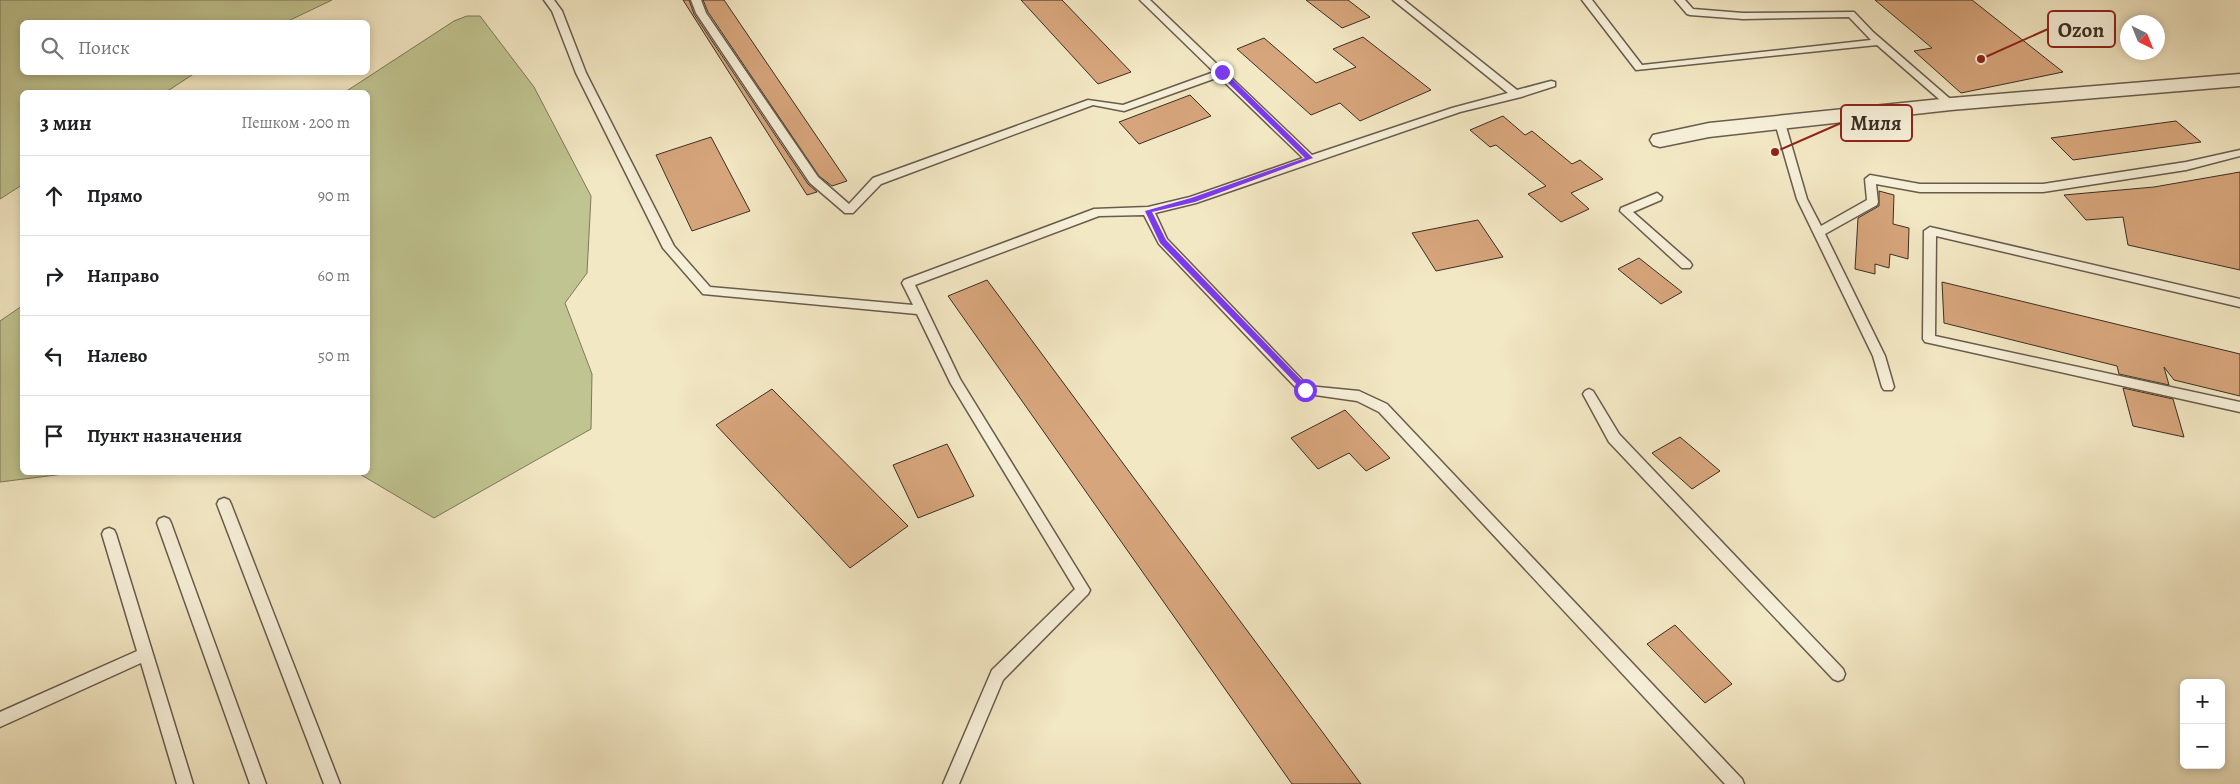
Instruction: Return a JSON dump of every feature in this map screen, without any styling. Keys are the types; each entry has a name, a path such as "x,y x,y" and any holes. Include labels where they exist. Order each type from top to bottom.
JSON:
{"street":[{"path":"1660,140 1709,130 1951,104 2240,80"}],"lane":[{"path":"549,0 558,11 581,73 669,248 707,291 920,310"},
{"path":"696,0 701,13 814,180 849,210 877,181 1092,102 1124,108 1222,72"},
{"path":"1145,0 1310,158"},
{"path":"1398,0 1516,95"},
{"path":"1586,0 1640,68 1879,42"},
{"path":"1680,0 1690,12 1743,16 1851,14 1879,42 1951,104"},
{"path":"951,784 997,674 1083,590 955,381 908,283 1098,212 1148,211 1192,200 1310,158 1456,110 1551,84"},
{"path":"1780,123 1802,199 1879,356 1888,387"},
{"path":"1819,232 1873,202 1870,179 1920,188 2044,188 2186,166 2240,153"},
{"path":"1657,197 1625,211 1686,265"},
{"path":"1148,211 1163,241 1305,390 1359,396 1383,408 1736,784"},
{"path":"2240,303 1930,231 1929,339 2240,407"},
{"path":"1589,394 1614,438 1838,674"},
{"path":"224,504 332,784"},
{"path":"164,523 258,784"},
{"path":"109,534 185,784"},
{"path":"0,720 146,654"}],"green space":[{"path":"0,0 332,0 290,20 20,20 20,75 192,75 169,90 20,90 20,186 0,199"},
{"path":"467,16 480,16 534,87 591,196 587,273 565,303 592,374 591,429 434,518 361,475 370,475 370,90 348,90 454,21"},
{"path":"20,307 20,475 56,475 0,482 0,321"}],"building":[{"path":"683,0 689,0 694,14 808,184 817,192 807,195"},
{"path":"703,0 724,0 847,181 832,186 819,176 708,12"},
{"path":"1021,0 1062,0 1131,72 1098,84"},
{"path":"1306,0 1348,0 1370,17 1342,28"},
{"path":"1875,0 1972,0 2063,72 1961,93 1914,51 1932,48"},
{"path":"1363,37 1431,90 1360,121 1340,103 1311,115 1237,49 1264,38 1316,83 1356,67 1333,49"},
{"path":"1190,95 1211,116 1139,144 1119,122"},
{"path":"1503,116 1525,135 1532,131 1572,164 1580,160 1603,179 1571,193 1589,209 1561,222 1528,194 1546,186 1496,145 1490,147 1470,130"},
{"path":"2176,121 2201,142 2073,160 2051,138"},
{"path":"711,137 750,211 692,231 656,155"},
{"path":"2240,172 2240,270 2128,245 2123,217 2086,220 2064,195 2154,187"},
{"path":"1879,191 1894,195 1893,224 1909,228 1908,259 1890,254 1889,268 1875,264 1875,274 1855,269 1858,218 1879,206"},
{"path":"1478,220 1503,257 1436,271 1412,233"},
{"path":"1639,258 1682,292 1661,304 1618,269"},
{"path":"987,280 1361,784 1292,784 948,296"},
{"path":"1942,282 2240,354 2240,396 2174,380 2164,367 2169,385 2119,374 2117,366 1944,323"},
{"path":"2123,388 2173,399 2184,437 2133,426"},
{"path":"772,389 908,526 850,568 716,425"},
{"path":"1345,410 1390,458 1366,471 1349,453 1318,469 1291,438"},
{"path":"1680,437 1720,471 1692,489 1652,453"},
{"path":"947,444 974,496 918,518 893,465"},
{"path":"1675,625 1732,684 1705,703 1647,644"}],"place":[{"name":"Ozon","path":"1981,59"},
{"name":"Миля","path":"1775,152"}],"route":[{"path":"1222,72 1310,158 1192,200 1148,211 1163,241 1305,390"}]}
